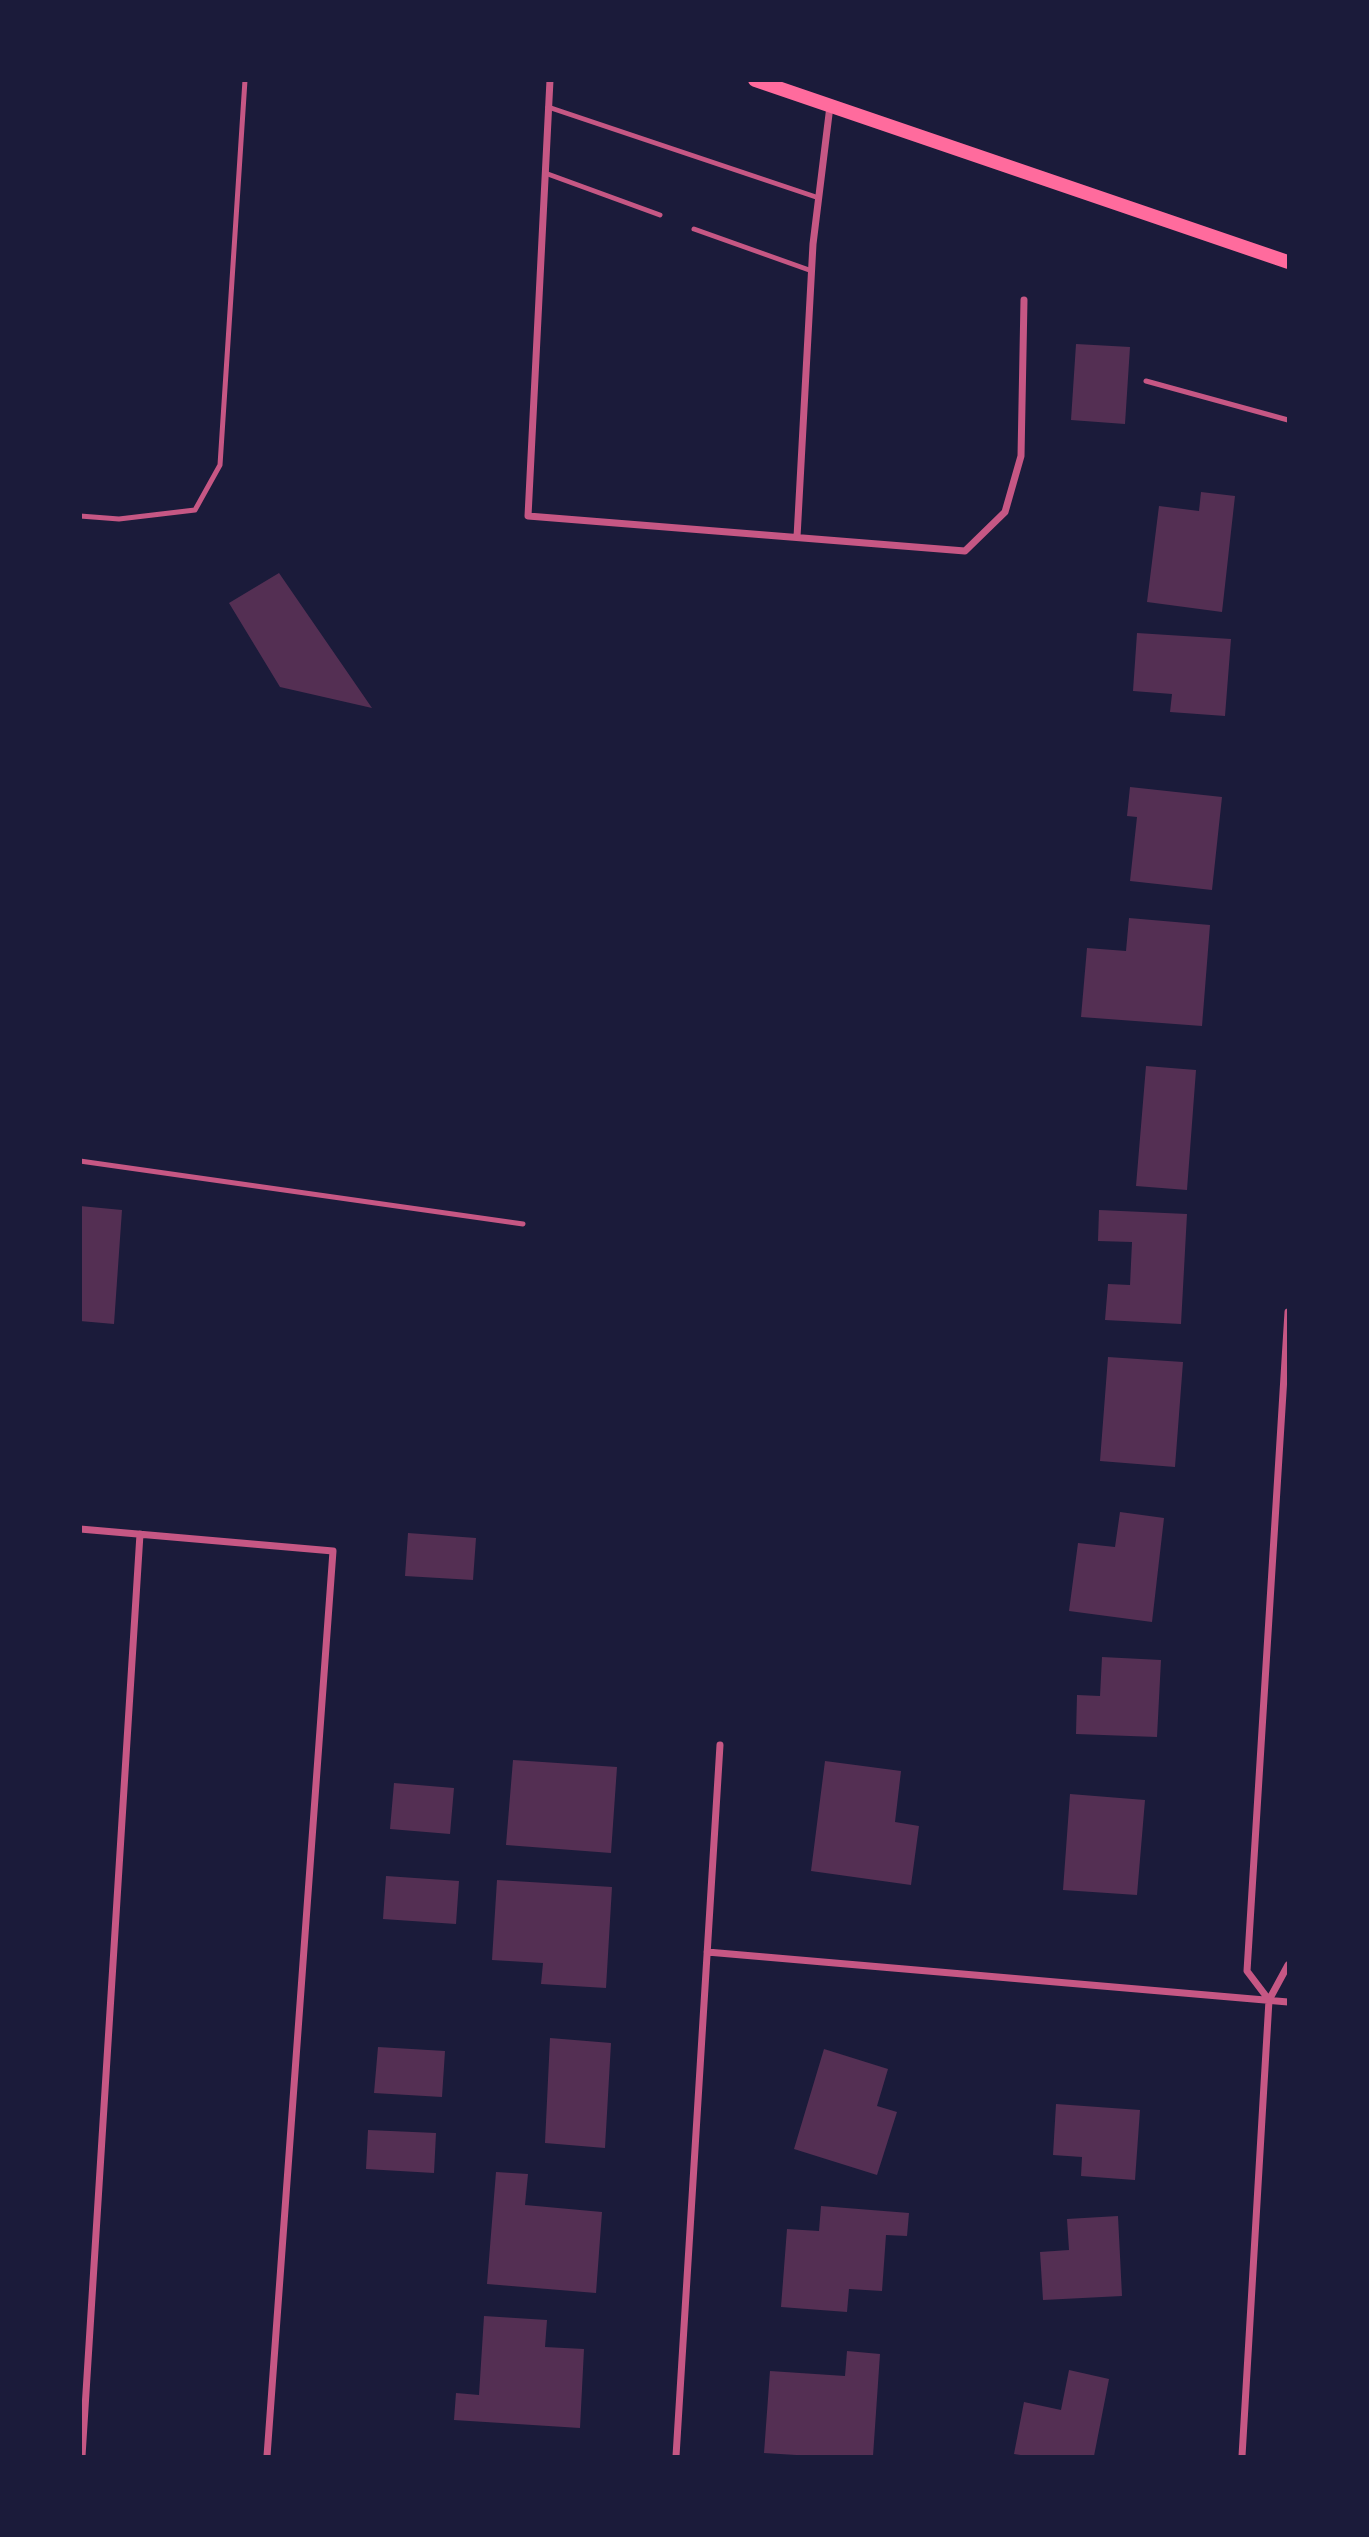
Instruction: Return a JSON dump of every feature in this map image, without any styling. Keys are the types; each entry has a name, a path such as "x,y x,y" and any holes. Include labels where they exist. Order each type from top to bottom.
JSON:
{"main road":[{"path":"755,80 1289,262"}],"street":[{"path":"550,80 528,516 965,551 1005,512 1021,456 1024,300"},
{"path":"797,537 812,271 830,106"},
{"path":"1269,2000 1247,1971 1289,1312"},
{"path":"80,1529 333,1551 267,2456"},
{"path":"82,2456 140,1534"},
{"path":"676,2456 720,1745"},
{"path":"707,1952 1289,2002"},
{"path":"1242,2456 1269,2000 1289,1965"}],"lane":[{"path":"80,516 119,519 195,510 220,466 245,80"},
{"path":"548,107 819,198"},
{"path":"545,173 660,215"},
{"path":"694,229 812,271"},
{"path":"1146,381 1289,420"},
{"path":"80,1161 523,1224"}],"building":[{"path":"1076,344 1130,347 1125,424 1071,420"},
{"path":"1201,492 1235,496 1222,612 1147,602 1159,506 1199,511"},
{"path":"279,573 372,708 280,687 229,603"},
{"path":"1137,633 1231,639 1225,716 1170,712 1172,694 1133,691"},
{"path":"1130,787 1222,797 1212,890 1130,881 1137,817 1127,816"},
{"path":"1129,918 1210,925 1202,1026 1081,1017 1087,948 1126,951"},
{"path":"1146,1066 1196,1070 1187,1190 1136,1186"},
{"path":"80,1206 122,1210 114,1324 80,1321"},
{"path":"1099,1210 1187,1214 1181,1324 1105,1320 1108,1284 1130,1285 1132,1242 1098,1241"},
{"path":"1108,1357 1183,1362 1175,1467 1100,1461"},
{"path":"1120,1512 1164,1518 1152,1622 1069,1611 1078,1543 1115,1547"},
{"path":"408,1533 476,1538 473,1580 405,1576"},
{"path":"1102,1657 1161,1660 1157,1737 1076,1734 1077,1695 1100,1696"},
{"path":"513,1760 617,1767 611,1853 506,1845"},
{"path":"825,1761 901,1771 895,1822 919,1826 911,1885 811,1871"},
{"path":"394,1783 454,1788 450,1834 390,1829"},
{"path":"1070,1794 1145,1800 1137,1895 1063,1890"},
{"path":"386,1876 459,1881 456,1924 383,1919"},
{"path":"497,1880 612,1887 606,1988 541,1984 543,1963 492,1960"},
{"path":"550,2038 611,2043 605,2148 545,2143"},
{"path":"378,2047 445,2051 442,2097 374,2093"},
{"path":"824,2049 888,2069 877,2106 897,2112 877,2175 794,2149"},
{"path":"1056,2104 1140,2110 1135,2180 1081,2176 1082,2157 1053,2155"},
{"path":"368,2130 436,2133 434,2173 366,2169"},
{"path":"496,2172 528,2174 525,2205 602,2212 596,2293 487,2284"},
{"path":"821,2206 909,2213 907,2236 886,2235 882,2291 849,2289 847,2312 781,2307 787,2229 819,2231"},
{"path":"1118,2216 1122,2296 1043,2300 1040,2252 1069,2250 1067,2219"},
{"path":"484,2316 547,2320 545,2347 584,2349 580,2428 454,2420 456,2393 479,2395"},
{"path":"847,2351 880,2354 873,2456 764,2453 770,2371 845,2376"},
{"path":"1069,2370 1109,2379 1094,2456 1014,2454 1024,2402 1061,2410"}]}
